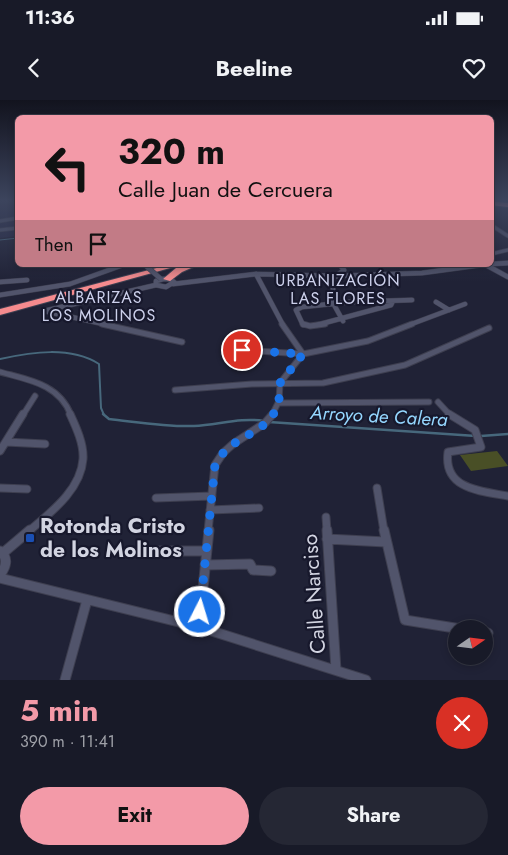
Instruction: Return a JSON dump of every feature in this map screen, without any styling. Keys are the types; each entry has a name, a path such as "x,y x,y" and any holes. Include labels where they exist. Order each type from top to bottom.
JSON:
{"highway":[{"path":"0,308 156,267"},
{"path":"0,312 169,267"},
{"path":"167,281 179,270 188,267"}],"street":[{"path":"0,230 15,228"},
{"path":"494,228 500,233 508,236"},
{"path":"494,253 508,250"},
{"path":"494,264 508,262"},
{"path":"0,295 70,284 117,267"},
{"path":"149,267 167,281"},
{"path":"335,276 344,270 342,267"},
{"path":"156,285 155,283 167,281 256,274 335,276 422,273 464,267"},
{"path":"489,267 508,278"},
{"path":"256,274 285,330 303,354"},
{"path":"335,276 333,303 343,320"},
{"path":"0,282 27,280"},
{"path":"167,281 163,287 156,285 44,312 64,318 154,334 182,342"},
{"path":"393,300 391,305 343,320 307,326 303,325 296,310 301,305 393,300 412,300"},
{"path":"436,302 449,310"},
{"path":"242,350 303,354 368,341 464,304"},
{"path":"175,390 323,382 405,365 489,328"},
{"path":"199,627 215,465 219,458 271,418 280,402 280,383 303,354"},
{"path":"0,372 49,386 61,396 69,408 82,449 83,460 81,472 69,491 52,511 1,552 7,561 0,576 87,600 199,627 366,680"},
{"path":"0,451 35,396"},
{"path":"280,402 429,402"},
{"path":"438,402 451,416 475,429 481,444 481,447 478,449 448,452 449,472 453,478 469,488 508,496"},
{"path":"6,442 45,444"},
{"path":"0,488 27,489"},
{"path":"377,488 386,542 405,620 448,627"},
{"path":"156,498 212,496"},
{"path":"210,510 259,508"},
{"name":"Calle Narciso","path":"326,517 336,670"},
{"path":"328,539 386,542"},
{"path":"152,551 206,551"},
{"path":"205,565 250,564 253,570 270,571"},
{"path":"65,680 87,600"}],"shaded area":[{"path":"0,227 15,227 15,236 0,238"}],"green space":[{"path":"497,451 508,466 471,471 460,455"}],"waterway":[{"path":"0,240 15,238"},
{"name":"Arroyo de Calera","path":"0,359 25,354 51,352 88,358 99,364 101,408 104,415"},
{"name":"Arroyo de Calera","path":"104,415 109,419 173,426 194,426 246,420 264,421"},
{"name":"Arroyo de Calera","path":"269,422 476,436"},
{"name":"Arroyo de Calera","path":"481,436 508,434"}],"place":[{"name":"Rotonda Cristo de los Molinos","path":"30,538"}],"district":[{"name":"URBANIZACIÓN LAS FLORES","path":"338,289"},
{"name":"ALBARIZAS LOS MOLINOS","path":"99,306"}],"route":[{"path":"200,612 215,465 225,451 262,426 275,414 280,399 280,383 303,354 286,355 242,350"}]}
